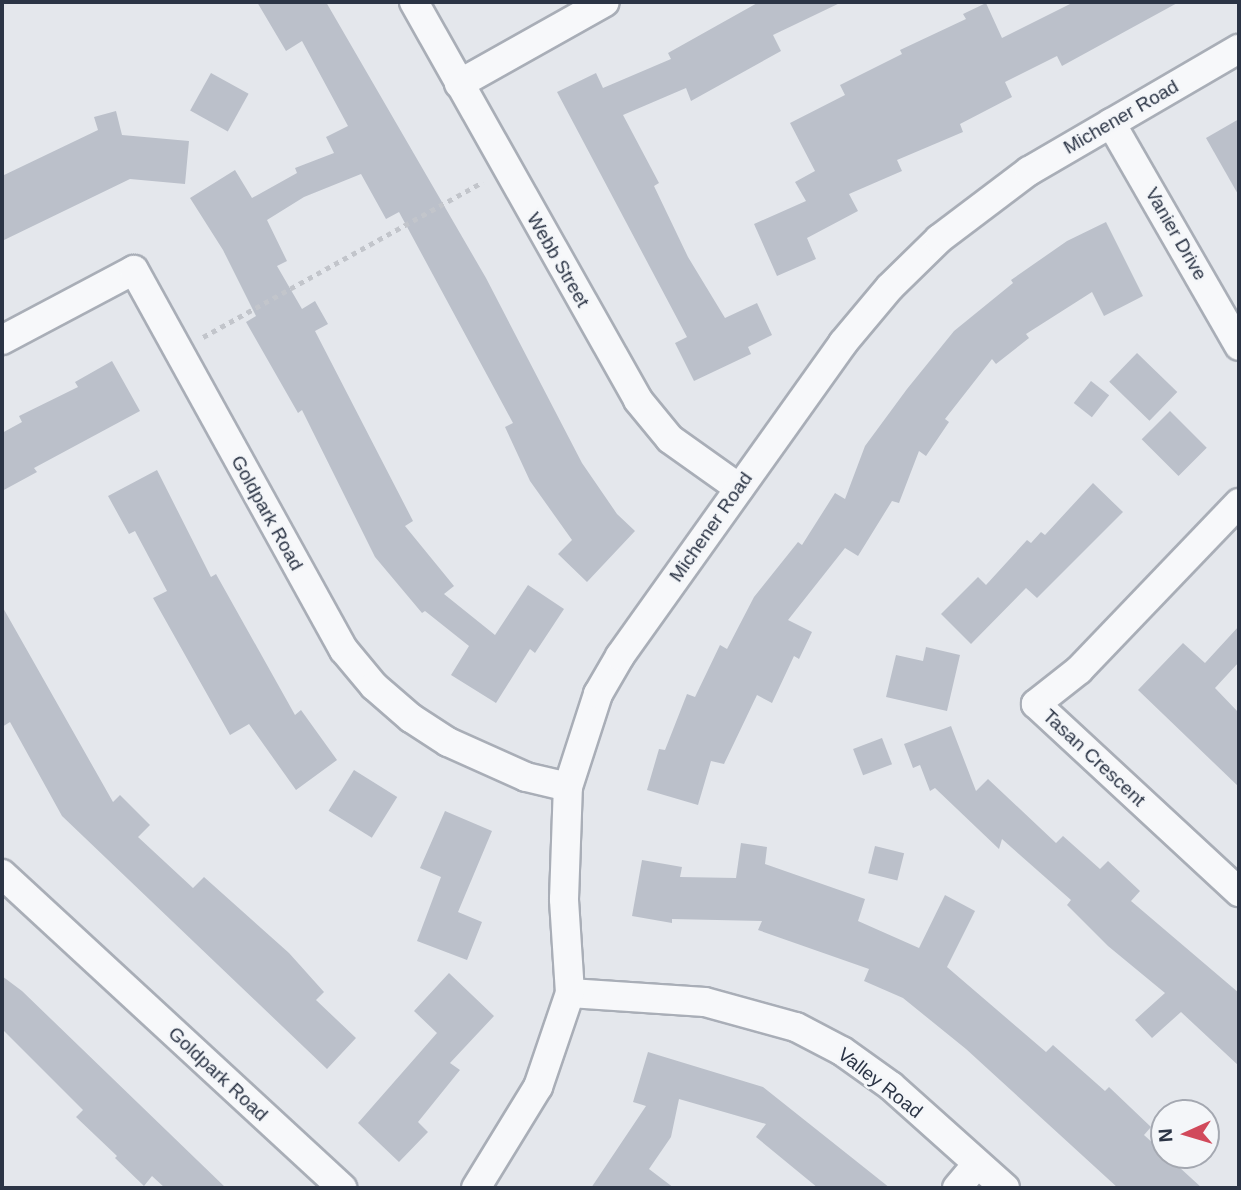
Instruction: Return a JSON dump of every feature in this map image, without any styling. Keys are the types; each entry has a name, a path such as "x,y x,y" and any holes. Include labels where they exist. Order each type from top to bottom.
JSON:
{"street":[{"name":"Webb Street","path":"414,2 505,169 652,421 670,439 739,488"},
{"path":"459,83 605,2"},
{"name":"Michener Road","path":"476,1188 538,1087 570,993 564,899 568,787 598,694 739,488 890,287 984,202 1111,123 1239,50"},
{"name":"Vanier Drive","path":"1111,123 1239,346"},
{"name":"Goldpark Road","path":"2,340 134,270 344,650 374,686 411,718 449,742 526,777 568,787"},
{"name":"Tasan Crescent","path":"1239,503 1079,670 1036,704 1239,892"},
{"name":"Goldpark Road","path":"2,874 342,1188"},
{"name":"Valley Road","path":"570,993 705,1002 796,1027 842,1051 891,1086 1004,1188"},
{"path":"957,1188 977,1164"}],"path":[{"path":"195,342 505,169"}],"building":[{"path":"257,2 326,2 486,278 582,463 617,514 635,531 587,582 558,554 572,540 530,481 505,427 513,423 399,212 386,219 361,174 304,197 267,220 287,261 277,266 302,309 315,301 328,324 315,331 413,521 405,526 454,586 444,594 495,635 528,585 564,609 535,653 530,649 496,703 451,675 469,646 425,611 422,613 375,557 302,410 298,413 246,322 256,316 223,250 190,198 235,170 252,198 297,173 295,168 334,153 326,137 348,126 302,41 286,51"},
{"path":"759,2 842,2 773,35 781,51 691,101 686,88 623,115 659,183 654,186 688,257 725,318 757,303 772,335 748,347 751,354 694,381 675,343 687,337 557,92 596,73 603,88 671,59 668,53"},
{"path":"1074,2 1179,2 1062,66 1057,56 1005,82 1012,97 960,124 963,132 897,160 902,171 849,194 858,211 807,238 816,259 777,276 754,224 806,201 795,182 815,171 790,123 845,95 840,85 902,54 900,50 966,19 963,14 986,3 1002,38"},
{"path":"211,73 249,94 228,131 190,111"},
{"path":"116,111 122,135 189,141 185,184 130,179 2,241 2,176 98,130 94,117"},
{"path":"1239,119 1239,196 1206,138"},
{"path":"1106,222 1143,296 1104,316 1092,292 1026,334 1029,338 996,364 992,359 945,419 949,422 926,456 919,451 899,503 892,501 858,556 845,548 788,620 812,632 799,659 794,656 772,703 757,695 724,764 711,761 698,805 647,790 659,749 665,750 687,694 695,697 720,645 727,649 754,597 798,542 802,545 835,493 845,499 865,446 907,389 954,331 1013,283 1011,280 1067,241"},
{"path":"1137,353 1177,392 1149,421 1109,382"},
{"path":"112,361 140,411 34,468 37,472 2,491 2,433 22,422 19,416 78,387 75,382"},
{"path":"1091,381 1109,395 1092,417 1074,403"},
{"path":"1170,411 1207,448 1178,476 1142,439"},
{"path":"157,470 211,577 216,574 295,715 301,710 337,760 296,790 249,724 230,735 153,598 167,591 135,531 129,534 108,496"},
{"path":"1093,483 1123,512 1037,598 1026,588 971,644 941,614 978,577 986,585 1027,540 1031,543 1041,532 1045,535"},
{"path":"2,606 113,802 120,795 150,825 138,837 193,888 204,877 289,953 324,992 316,1000 356,1038 327,1069 62,816 10,722 2,727"},
{"path":"1239,626 1239,662 1215,688 1239,713 1239,787 1138,690 1183,643 1205,663"},
{"path":"926,647 960,655 947,711 886,697 896,655 923,661"},
{"path":"951,726 976,791 988,779 1056,843 1063,836 1100,869 1108,861 1140,891 1131,901 1239,993 1239,1066 1181,1012 1152,1038 1135,1020 1165,993 1108,946 1067,905 1071,900 1002,839 999,849 935,788 930,791 920,765 913,768 904,744"},
{"path":"882,738 892,764 863,775 853,749"},
{"path":"354,770 397,797 372,838 329,811"},
{"path":"445,811 492,831 458,912 482,922 467,960 417,941 441,877 420,868"},
{"path":"741,843 767,847 765,864 865,899 858,921 919,948 945,895 975,911 947,967 1046,1052 1053,1045 1105,1091 1109,1087 1150,1126 1144,1135 1150,1140 1150,1169 1181,1169 1202,1188 1118,1188 966,1049 903,998 864,981 869,969 758,930 762,921 672,919 672,923 632,916 642,860 682,867 680,877 736,878"},
{"path":"875,846 904,853 897,880 868,873"},
{"path":"449,973 494,1016 450,1063 460,1070 418,1122 428,1132 399,1162 358,1123 437,1033 414,1011"},
{"path":"2,976 22,991 226,1188 165,1188 152,1176 144,1186 76,1117 83,1110 2,1029"},
{"path":"648,1052 763,1087 890,1188 818,1188 756,1137 766,1124 679,1099 671,1137 649,1169 674,1188 591,1188 646,1106 633,1102"}]}
